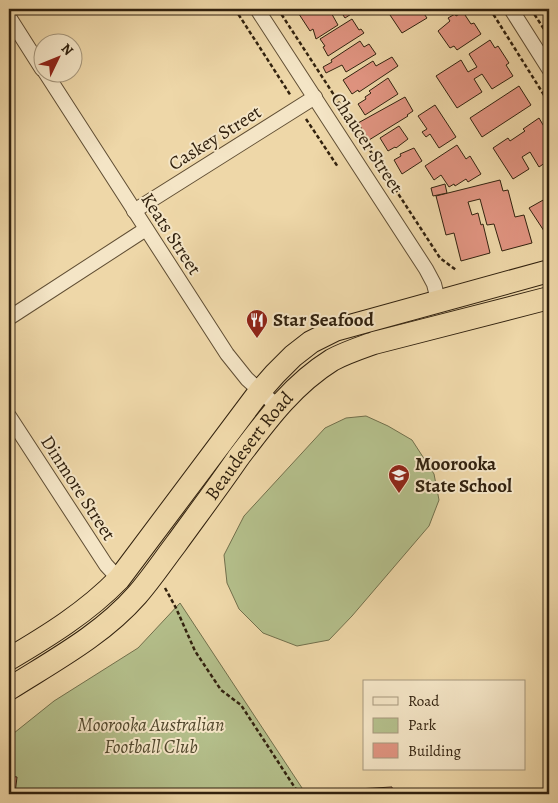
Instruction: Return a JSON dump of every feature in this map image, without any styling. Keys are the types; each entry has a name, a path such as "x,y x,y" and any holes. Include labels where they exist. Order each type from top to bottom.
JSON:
{"highway":[{"name":"Beaudesert Road","path":"9,659 50,634 100,598 119,579 260,391 293,356 311,342 335,330 438,300 549,271"},
{"name":"Beaudesert Road","path":"9,689 99,631 137,595 278,407 314,373 353,350 417,331 549,298"}],"street":[{"name":"Chaucer Street","path":"257,9 426,269 434,284 438,300"},
{"path":"511,9 549,69"},
{"path":"9,17 32,53"},
{"name":"Keats Street","path":"51,82 232,362 247,380 278,407"},
{"name":"Caskey Street","path":"134,211 315,97"},
{"path":"9,318 146,229"},
{"name":"Dinmore Street","path":"9,416 106,565 119,579"}],"path":[{"path":"235,9 294,100"},
{"path":"278,9 440,258 456,270"},
{"path":"490,9 549,102"},
{"path":"531,9 549,37"},
{"path":"302,113 338,167"},
{"path":"157,570 195,651 221,690 241,705 299,794"}],"green space":[{"path":"366,416 412,440 434,474 439,500 429,526 329,640 297,646 263,633 239,609 227,583 224,555 244,516 325,428 346,418"},
{"name":"Moorooka Australian Football Club","path":"180,603 306,794 9,794 9,737 54,701 138,648"}],"building":[{"path":"300,9 329,9 338,25 316,39 313,29 310,31 297,11"},
{"path":"339,9 359,9 345,18"},
{"path":"386,9 418,9 427,18 402,33"},
{"path":"463,12 471,24 474,23 481,34 457,50 454,46 450,48 438,31 450,21 448,18"},
{"path":"352,19 359,30 361,29 364,33 328,56 323,47 325,46 320,39"},
{"path":"490,40 495,48 498,46 509,63 506,65 513,76 492,89 482,74 474,79 482,92 457,108 436,76 461,60 468,72 477,67 469,54"},
{"path":"360,41 364,47 369,44 376,54 346,72 342,65 326,73 323,67"},
{"path":"392,57 398,66 359,92 358,90 352,94 343,80 373,61 376,66"},
{"path":"388,78 398,94 365,115 358,104 366,99 365,97 371,93 369,91"},
{"path":"519,86 531,105 482,137 470,118"},
{"path":"405,97 413,111 369,140 358,123"},
{"path":"435,105 456,137 439,148 430,134 426,137 422,132 427,129 418,116"},
{"path":"539,118 549,135 549,160 539,167 530,152 522,157 529,169 513,179 493,148 508,138 510,141"},
{"path":"399,126 408,139 396,148 388,151 380,138"},
{"path":"457,145 466,159 470,156 481,174 468,182 466,179 455,186 454,184 449,187 441,175 434,180 425,166"},
{"path":"414,148 422,161 402,174 394,160 401,156 400,154"},
{"path":"500,180 503,191 508,190 515,217 524,215 532,243 502,251 494,224 487,225 480,199 468,202 472,215 478,213 481,225 483,224 490,253 461,261 454,233 446,235 436,196"},
{"path":"445,184 447,193 433,196 431,188"},
{"path":"545,199 549,203 549,232 546,234 529,208"},
{"path":"9,776 17,777 15,794 9,794"},
{"path":"392,787 393,794 357,794 357,789"}],"place":[{"name":"Star Seafood","path":"257,339"},
{"name":"Moorooka State School","path":"399,494"}]}
